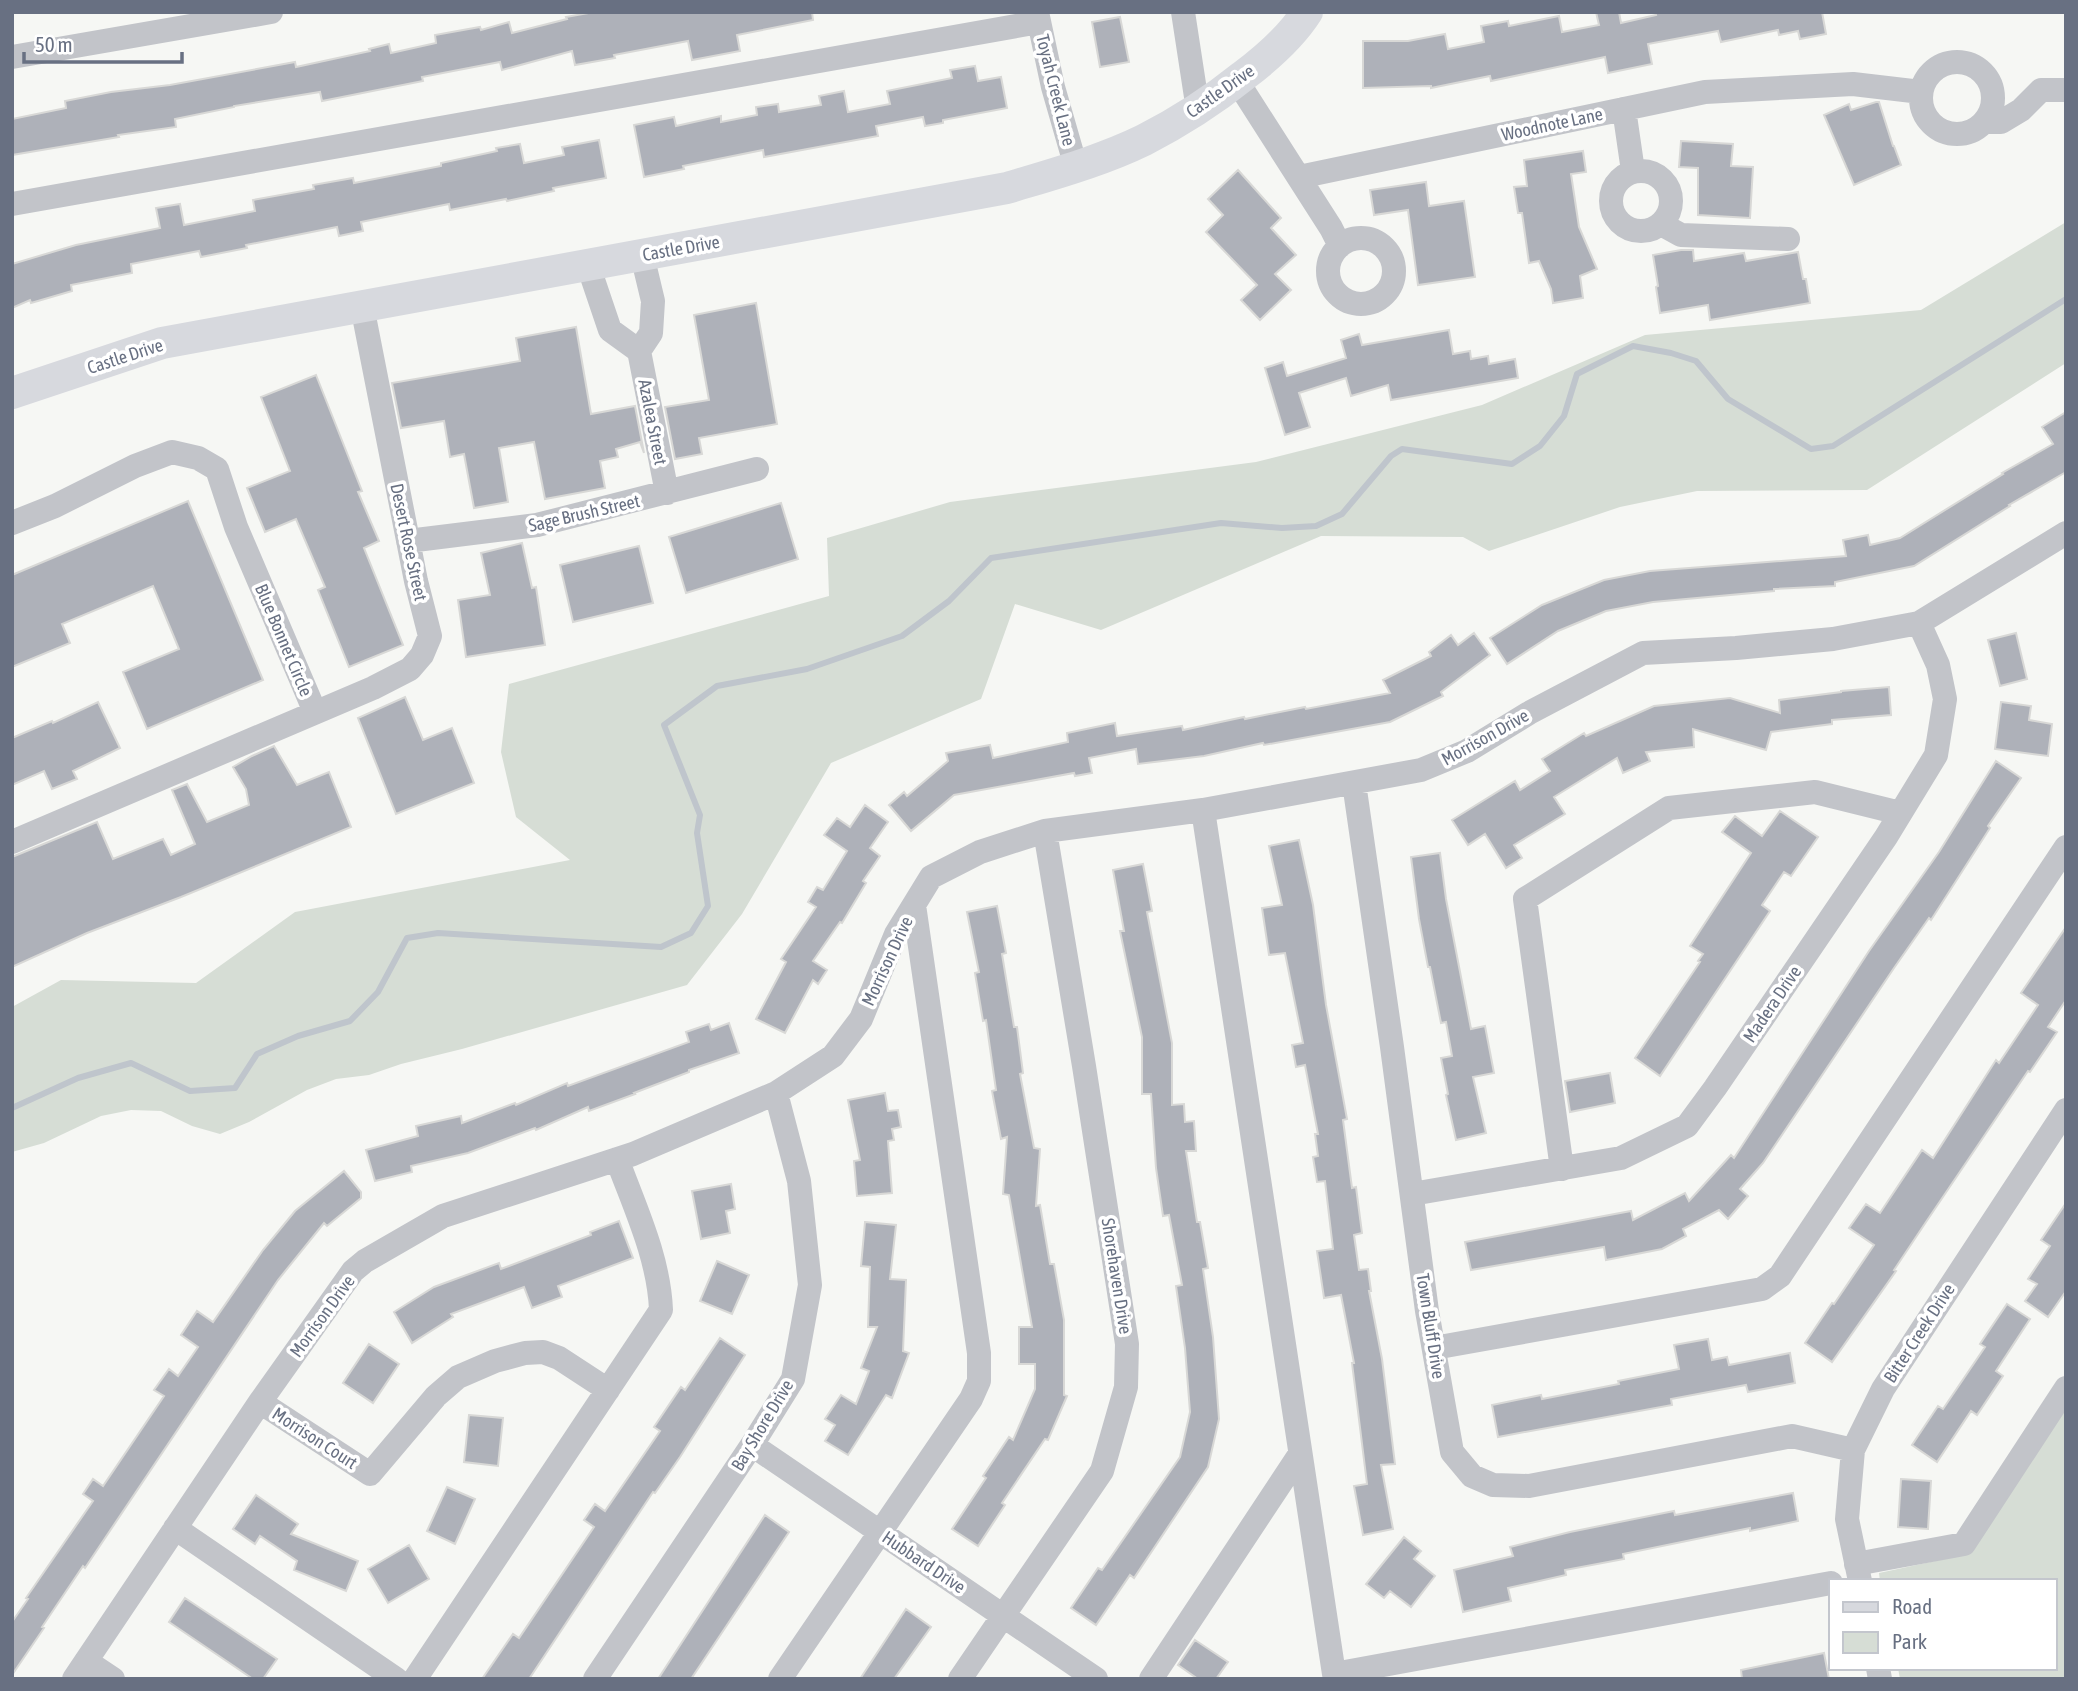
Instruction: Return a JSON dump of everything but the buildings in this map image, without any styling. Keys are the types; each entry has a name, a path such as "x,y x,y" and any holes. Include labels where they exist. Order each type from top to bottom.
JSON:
{"main road":[{"name":"Castle Drive","path":"12,393 162,343 1007,188 1076,167 1142,141 1198,110 1262,62 1300,24 1307,12"}],"street":[{"path":"12,57 271,12"},
{"path":"1183,12 1198,110"},
{"path":"12,204 1038,17"},
{"name":"Toyah Creek Lane","path":"1038,17 1053,87 1076,167"},
{"path":"1945,64 1969,64 1980,70 1993,91 1993,103 1984,122 1963,134 1940,130 1924,114 1921,103 1926,80 1945,64"},
{"path":"1237,81 1340,246"},
{"name":"Woodnote Lane","path":"1299,177 1705,92 1853,83 1922,92"},
{"path":"1984,122 2001,122 2021,110 2040,90 2066,90"},
{"path":"1624,109 1633,172"},
{"path":"1643,170 1653,173 1668,186 1671,206 1661,224 1653,229 1633,230 1617,219 1612,211 1611,201 1617,182 1624,175 1643,170"},
{"path":"1661,224 1681,235 1788,239"},
{"path":"588,265 610,330 639,351 651,333 653,301 642,255"},
{"name":"Desert Rose Street","path":"315,712 410,669 422,655 430,636 408,541 362,306"},
{"name":"Azalea Street","path":"639,351 667,493"},
{"name":"Blue Bonnet Circle","path":"12,523 55,506 135,466 172,452 198,458 217,469 236,527 315,712 12,842"},
{"name":"Sage Brush Street","path":"408,541 537,525 757,468"},
{"name":"Morrison Drive","path":"80,1670 260,1402 353,1271 365,1261 443,1216 617,1159 776,1093 833,1056 861,1019 896,934 931,877 979,852 1045,831 1203,810 1421,770 1467,751 1528,713 1643,653 1833,639 1919,623 2066,533"},
{"name":"Madera Drive","path":"1412,1194 1620,1158 1687,1126 1900,813 1936,755 1945,699 1938,665 1919,623"},
{"name":"Town Bluff Drive","path":"1354,783 1434,1348 1452,1452 1472,1476 1493,1485 1529,1486 1792,1436 1853,1450"},
{"path":"1562,1169 1525,899 1669,808 1815,792 1900,813"},
{"path":"1203,810 1334,1674 1829,1583"},
{"name":"Shorehaven Drive","path":"960,1679 1102,1471 1126,1387 1127,1344 1045,831"},
{"path":"1434,1348 1762,1289 1780,1276 2066,847"},
{"path":"780,1679 971,1399 979,1381 979,1353 914,905"},
{"name":"Bay Shore Drive","path":"595,1679 752,1445 793,1379 810,1285 799,1181 776,1093"},
{"name":"Bitter Creek Drive","path":"1855,1576 1847,1519 1853,1450 1883,1389 2066,1111"},
{"path":"415,1679 661,1310 654,1262 617,1159"},
{"name":"Morrison Court","path":"260,1402 370,1474 436,1396 458,1377 495,1361 525,1353 543,1352 559,1358 608,1390"},
{"path":"1855,1576 1964,1544 2066,1388"},
{"name":"Hubbard Drive","path":"752,1445 1096,1679"},
{"path":"1151,1679 1300,1454"},
{"path":"175,1528 396,1679"},
{"path":"80,1670 113,1679"}],"green space":[{"path":"2066,222 2066,363 1867,490 1697,491 1620,507 1489,551 1463,537 1321,536 1101,630 1015,604 981,699 831,763 742,914 687,985 369,1075 336,1079 307,1090 249,1122 220,1134 192,1126 161,1111 131,1110 101,1116 44,1143 12,1152 12,1007 61,980 196,983 295,912 570,860 516,817 501,752 509,684 829,596 827,538 950,502 1256,462 1482,405 1645,335 1921,310"},
{"path":"2066,1408 2066,1679 1900,1679 1898,1670 2057,1670 2057,1579 1880,1579 1879,1573 1968,1554"}],"waterway":[{"path":"12,1108 78,1078 131,1063 190,1091 235,1088 257,1054 298,1036 350,1021 378,992 407,938 438,933 661,947 691,933 708,906 697,833 700,815 664,725 717,686 807,669 902,636 949,601 991,558 1221,523 1282,528 1316,526 1342,514 1391,456 1402,449 1512,464 1540,446 1564,416 1577,374 1633,346 1696,361 1728,399 1811,449 1833,446 2066,299"}]}
